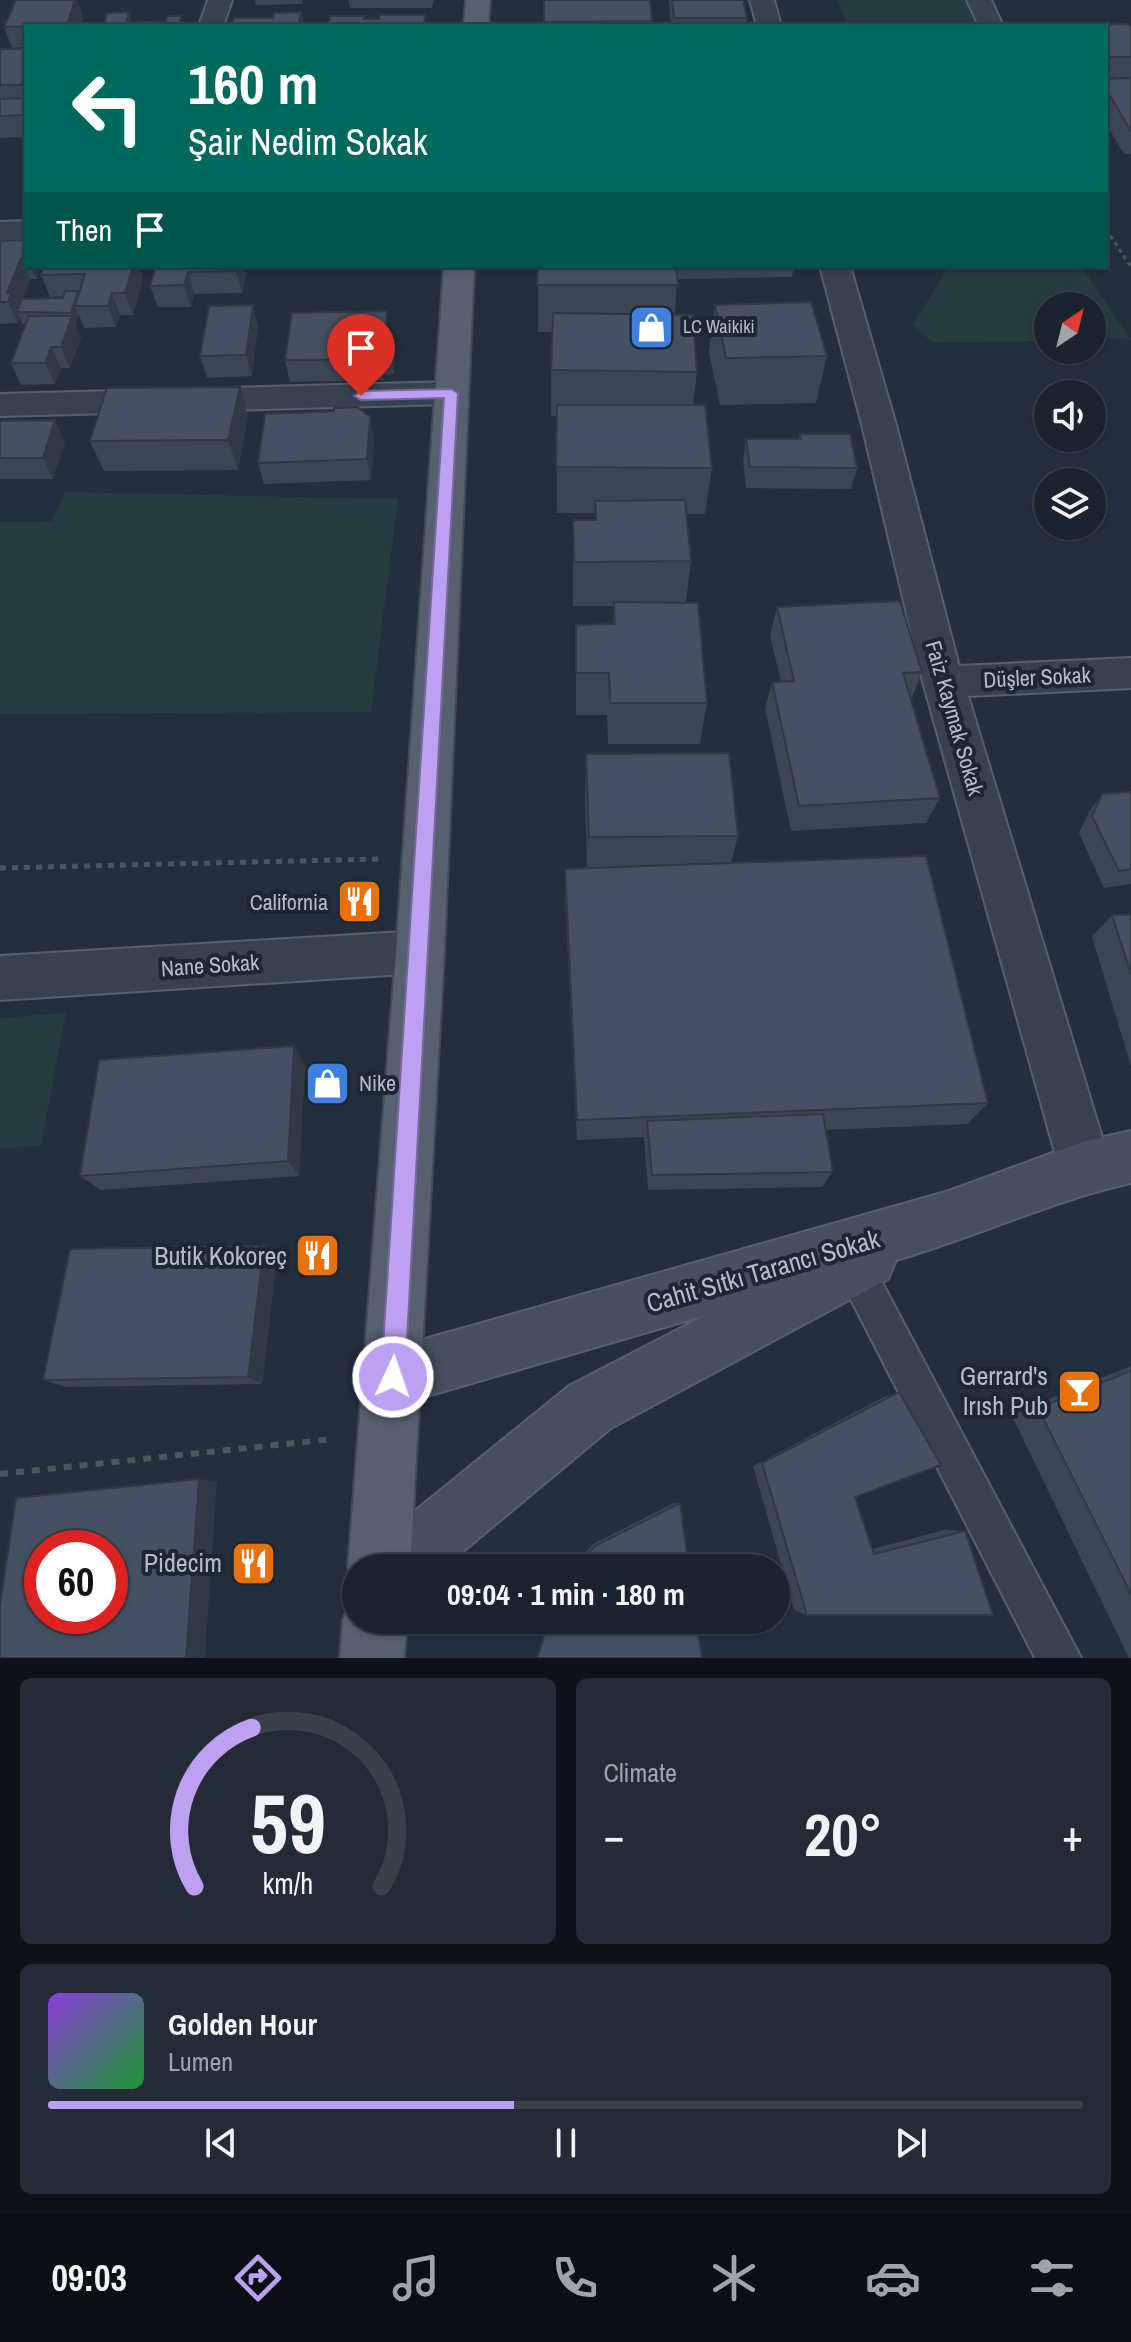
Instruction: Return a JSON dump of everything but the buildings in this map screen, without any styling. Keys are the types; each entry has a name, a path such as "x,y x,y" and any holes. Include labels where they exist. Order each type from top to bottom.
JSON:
{"main road":[{"path":"476,24 478,0"},
{"path":"380,1554 426,858 459,268"},
{"path":"372,1658 374,1634"}],"street":[{"path":"212,24 220,0"},
{"path":"762,0 768,24"},
{"path":"979,0 990,24"},
{"path":"0,231 24,230"},
{"name":"Faiz Kaymak Sokak","path":"836,268 879,425 943,682 1108,1162"},
{"path":"0,405 451,393"},
{"name":"Düşler Sokak","path":"943,682 1131,673"},
{"name":"Nane Sokak","path":"0,978 420,952"},
{"name":"Cahit Sıtkı Tarancı Sokak","path":"393,1377 949,1218 1108,1162"},
{"name":"Cahit Sıtkı Tarancı Sokak","path":"411,1554 590,1407 949,1218"}],"lane":[{"path":"854,1267 1059,1658"}],"path":[{"path":"1108,232 1131,267"},
{"path":"0,868 426,858"},
{"path":"0,1474 389,1433"}],"green space":[{"path":"837,0 967,0 980,24 848,24"},
{"path":"948,268 1082,268 1099,292 1034,292 1034,341 933,343 913,325"},
{"path":"1106,303 1131,340 1106,337"},
{"path":"65,492 398,499 371,712 0,714 0,522 52,521"},
{"path":"66,1013 41,1145 0,1149 0,1018"}],"place":[{"name":"LC Waikiki","path":"652,327"},
{"name":"California","path":"359,902"},
{"name":"Nike","path":"328,1083"},
{"name":"Butik Kokoreç","path":"318,1256"},
{"name":"Gerrard's Irısh Pub","path":"1079,1391"},
{"name":"Pidecim","path":"253,1563"}],"route":[{"path":"361,396 451,393 426,858 393,1377"}]}
